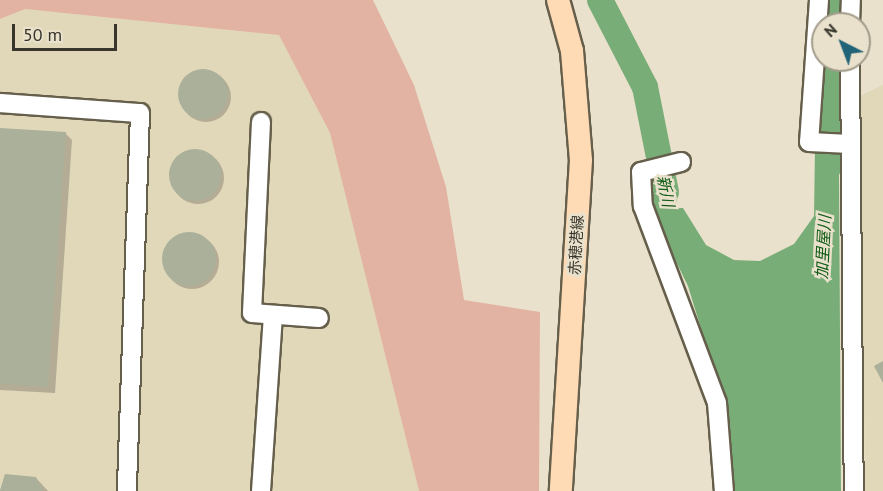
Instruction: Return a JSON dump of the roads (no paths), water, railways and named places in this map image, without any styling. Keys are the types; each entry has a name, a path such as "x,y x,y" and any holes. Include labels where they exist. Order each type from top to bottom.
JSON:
{"main road":[{"name":"赤穂港線","path":"558,0 572,51 581,160 561,491"}],"street":[{"path":"819,0 809,142 850,144"},
{"path":"850,72 854,491"},
{"path":"0,103 140,113 127,491"},
{"path":"261,122 252,314 319,318"},
{"path":"681,162 641,172 643,206 656,247 717,402 724,491"},
{"path":"261,491 273,315"}],"water":[{"path":"815,148 836,150 839,174 841,491 733,491 728,417 688,286 655,219 645,178 672,172 678,208 683,208 706,245 734,260 760,261 794,244 814,216"}],"waterway":[{"name":"新川","path":"600,0 645,87 666,192"},
{"name":"加里屋川","path":"834,0 834,12"},
{"name":"加里屋川","path":"828,168 832,72"}]}
